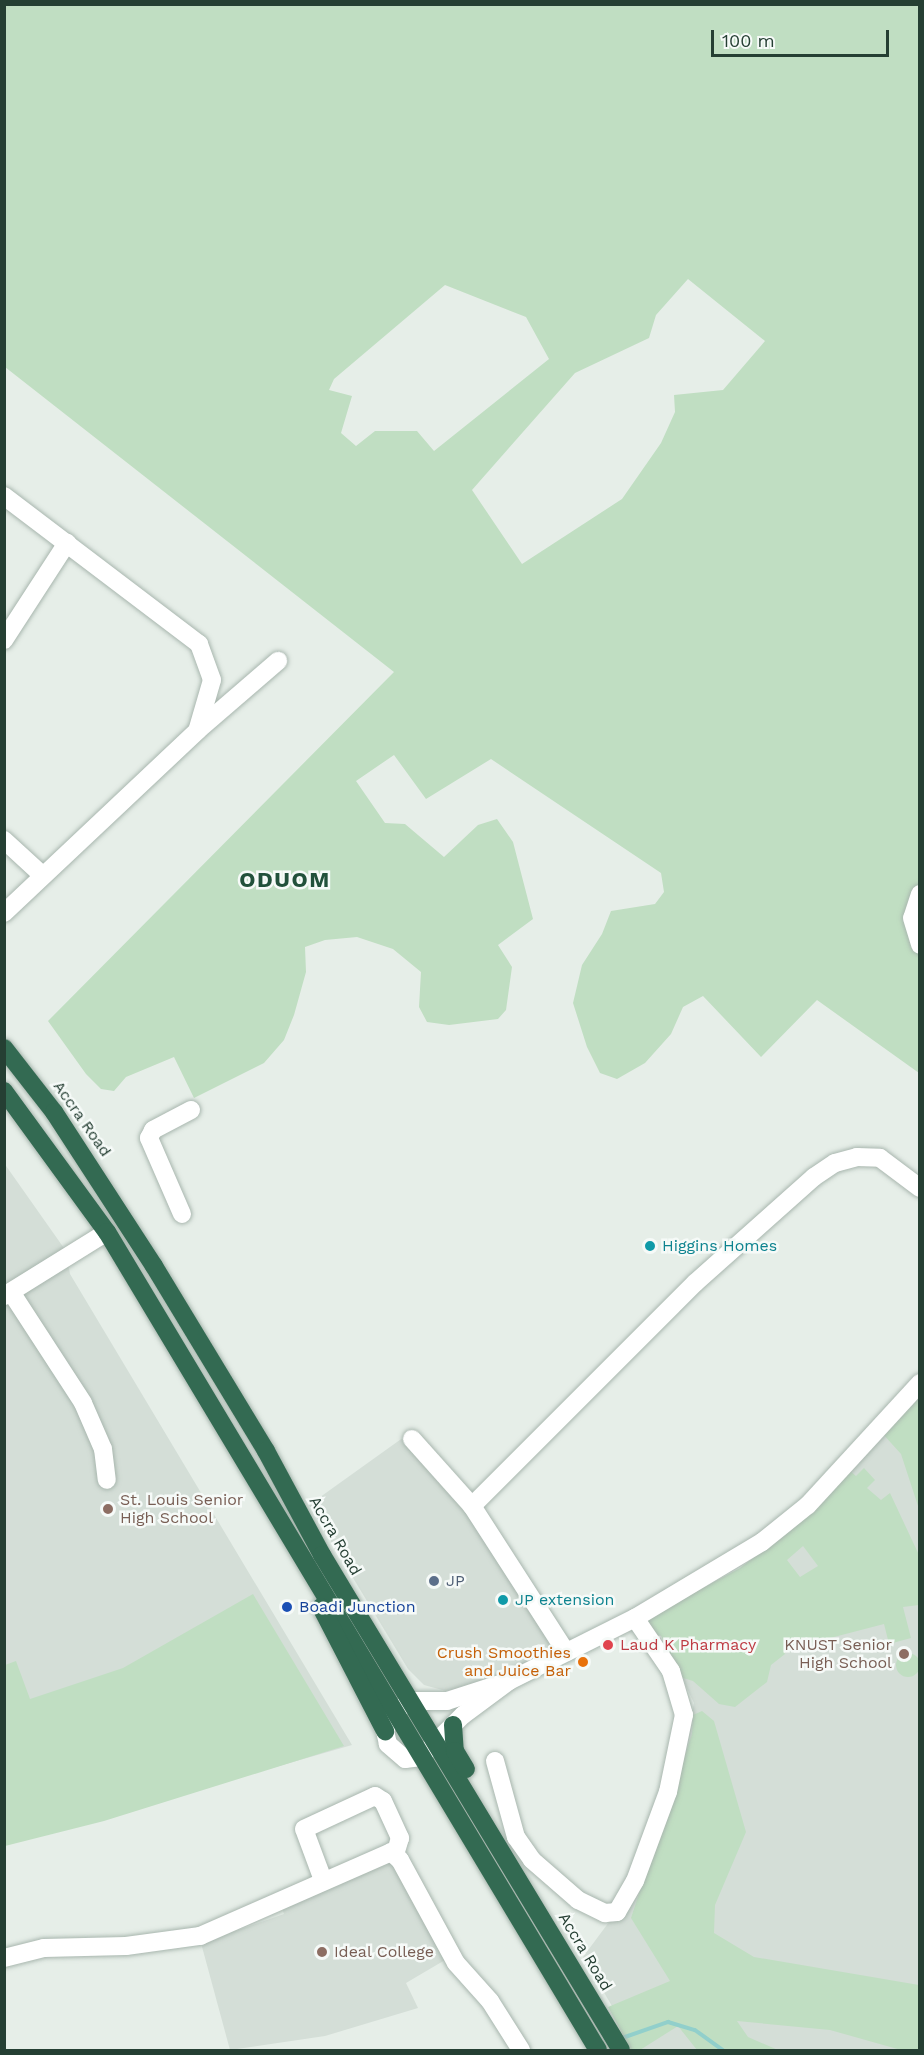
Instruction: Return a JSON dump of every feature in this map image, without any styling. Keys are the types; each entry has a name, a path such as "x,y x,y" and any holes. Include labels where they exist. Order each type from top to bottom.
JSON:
{"highway":[{"name":"Accra Road","path":"4,1048 54,1112 144,1249 266,1451 322,1555 413,1701 621,2050"},
{"path":"4,1091 107,1232 598,2050"},
{"path":"301,1558 331,1633 385,1731"},
{"path":"453,1725 455,1751 502,1836 507,1860"}],"street":[{"path":"4,496 199,644 212,680 198,730"},
{"path":"4,640 66,543"},
{"path":"4,914 42,875 198,730 278,661"},
{"path":"4,840 42,875"},
{"path":"920,894 912,918 920,945"},
{"path":"182,1214 149,1138 153,1130 191,1110"},
{"path":"472,1506 695,1283 814,1177 835,1163 857,1157 880,1158 920,1188"},
{"path":"107,1232 8,1294 83,1403 106,1456 107,1480"},
{"path":"509,1681 453,1725 438,1743 421,1757 405,1759 396,1754 385,1731 394,1711 413,1701 447,1701 509,1681 635,1618 781,1528 854,1457 920,1383"},
{"path":"412,1439 472,1506 566,1652"},
{"path":"495,1761 516,1837 532,1860 578,1900 605,1913 617,1912 635,1881 668,1792 684,1715 671,1671 635,1618"},
{"path":"323,1880 304,1829 375,1796 382,1801 400,1838 395,1854"},
{"path":"4,1958 53,1947 126,1946 200,1936 390,1852 395,1854 456,1963 490,2001 521,2050"}],"shaded area":[{"name":"St. Louis Senior High School","path":"4,1163 66,1251 70,1274 352,1745 4,1845"},
{"path":"919,1396 919,2050 638,2050 583,1957 644,1875 681,1761 694,1703 663,1639 812,1517 893,1421"},
{"path":"404,1437 462,1502 542,1622 552,1650 484,1684 446,1691 424,1685 408,1669 309,1505"},
{"name":"Ideal College","path":"391,1855 445,1960 406,1983 418,2008 325,2036 230,2050 201,1943 284,1914 281,1905"}],"green space":[{"path":"4,5 919,5 919,1073 817,1000 761,1057 703,996 683,1007 671,1034 645,1063 617,1079 600,1073 587,1047 573,1003 582,965 602,934 611,911 655,904 664,892 661,873 491,759 426,799 394,755 356,781 385,823 405,824 444,857 478,825 497,819 513,842 533,919 498,945 512,967 506,1010 498,1019 449,1025 427,1022 419,1007 421,972 393,949 357,937 325,940 305,947 306,972 294,1015 284,1040 264,1063 194,1098 174,1057 126,1077 114,1091 101,1089 86,1074 48,1021 394,672 5,367","holes":["688,279 765,341 723,390 674,395 675,412 661,443 622,499 522,564 472,490 575,373 649,338 656,315","445,285 526,317 549,359 434,451 417,431 375,431 356,446 341,433 352,396 329,390 334,379"]},
{"path":"919,1395 919,1509 901,1454 882,1433"},
{"path":"864,1468 875,1480 867,1488 881,1500 890,1493 919,1555 919,1605 903,1607 911,1638 889,1644 884,1624 784,1650 785,1654 771,1665 767,1682 735,1707 719,1704 693,1681 683,1678 661,1636 648,1631 643,1620 740,1568 797,1524 849,1470 856,1476","holes":["803,1546 818,1566 800,1577 787,1560"]},
{"path":"253,1594 344,1746 104,1821 5,1846 5,1665 16,1661 30,1699 123,1668"},
{"path":"908,1653 913,1654 919,1660 919,1670 913,1676 908,1677 903,1676 897,1670 896,1665 897,1660 903,1654"},
{"path":"702,1711 714,1721 746,1832 715,1905 714,1933 754,1957 919,1985 919,2050 901,2050 830,2030 737,2021 748,2037 778,2050 697,2050 678,2026 640,2050 631,2050 608,2007 670,1981 631,1918 692,1734 693,1715"}],"waterway":[{"path":"622,2038 668,2022 695,2030 723,2050"}],"place":[{"name":"Higgins Homes","path":"650,1246"},
{"name":"St. Louis Senior High School","path":"108,1509"},
{"name":"JP","path":"434,1581"},
{"name":"JP extension","path":"503,1600"},
{"name":"Boadi Junction","path":"287,1607"},
{"name":"Laud K Pharmacy","path":"608,1645"},
{"name":"KNUST Senior High School","path":"904,1654"},
{"name":"Crush Smoothies and Juice Bar","path":"583,1662"},
{"name":"Ideal College","path":"322,1952"}],"district":[{"name":"ODUOM","path":"285,880"}]}
